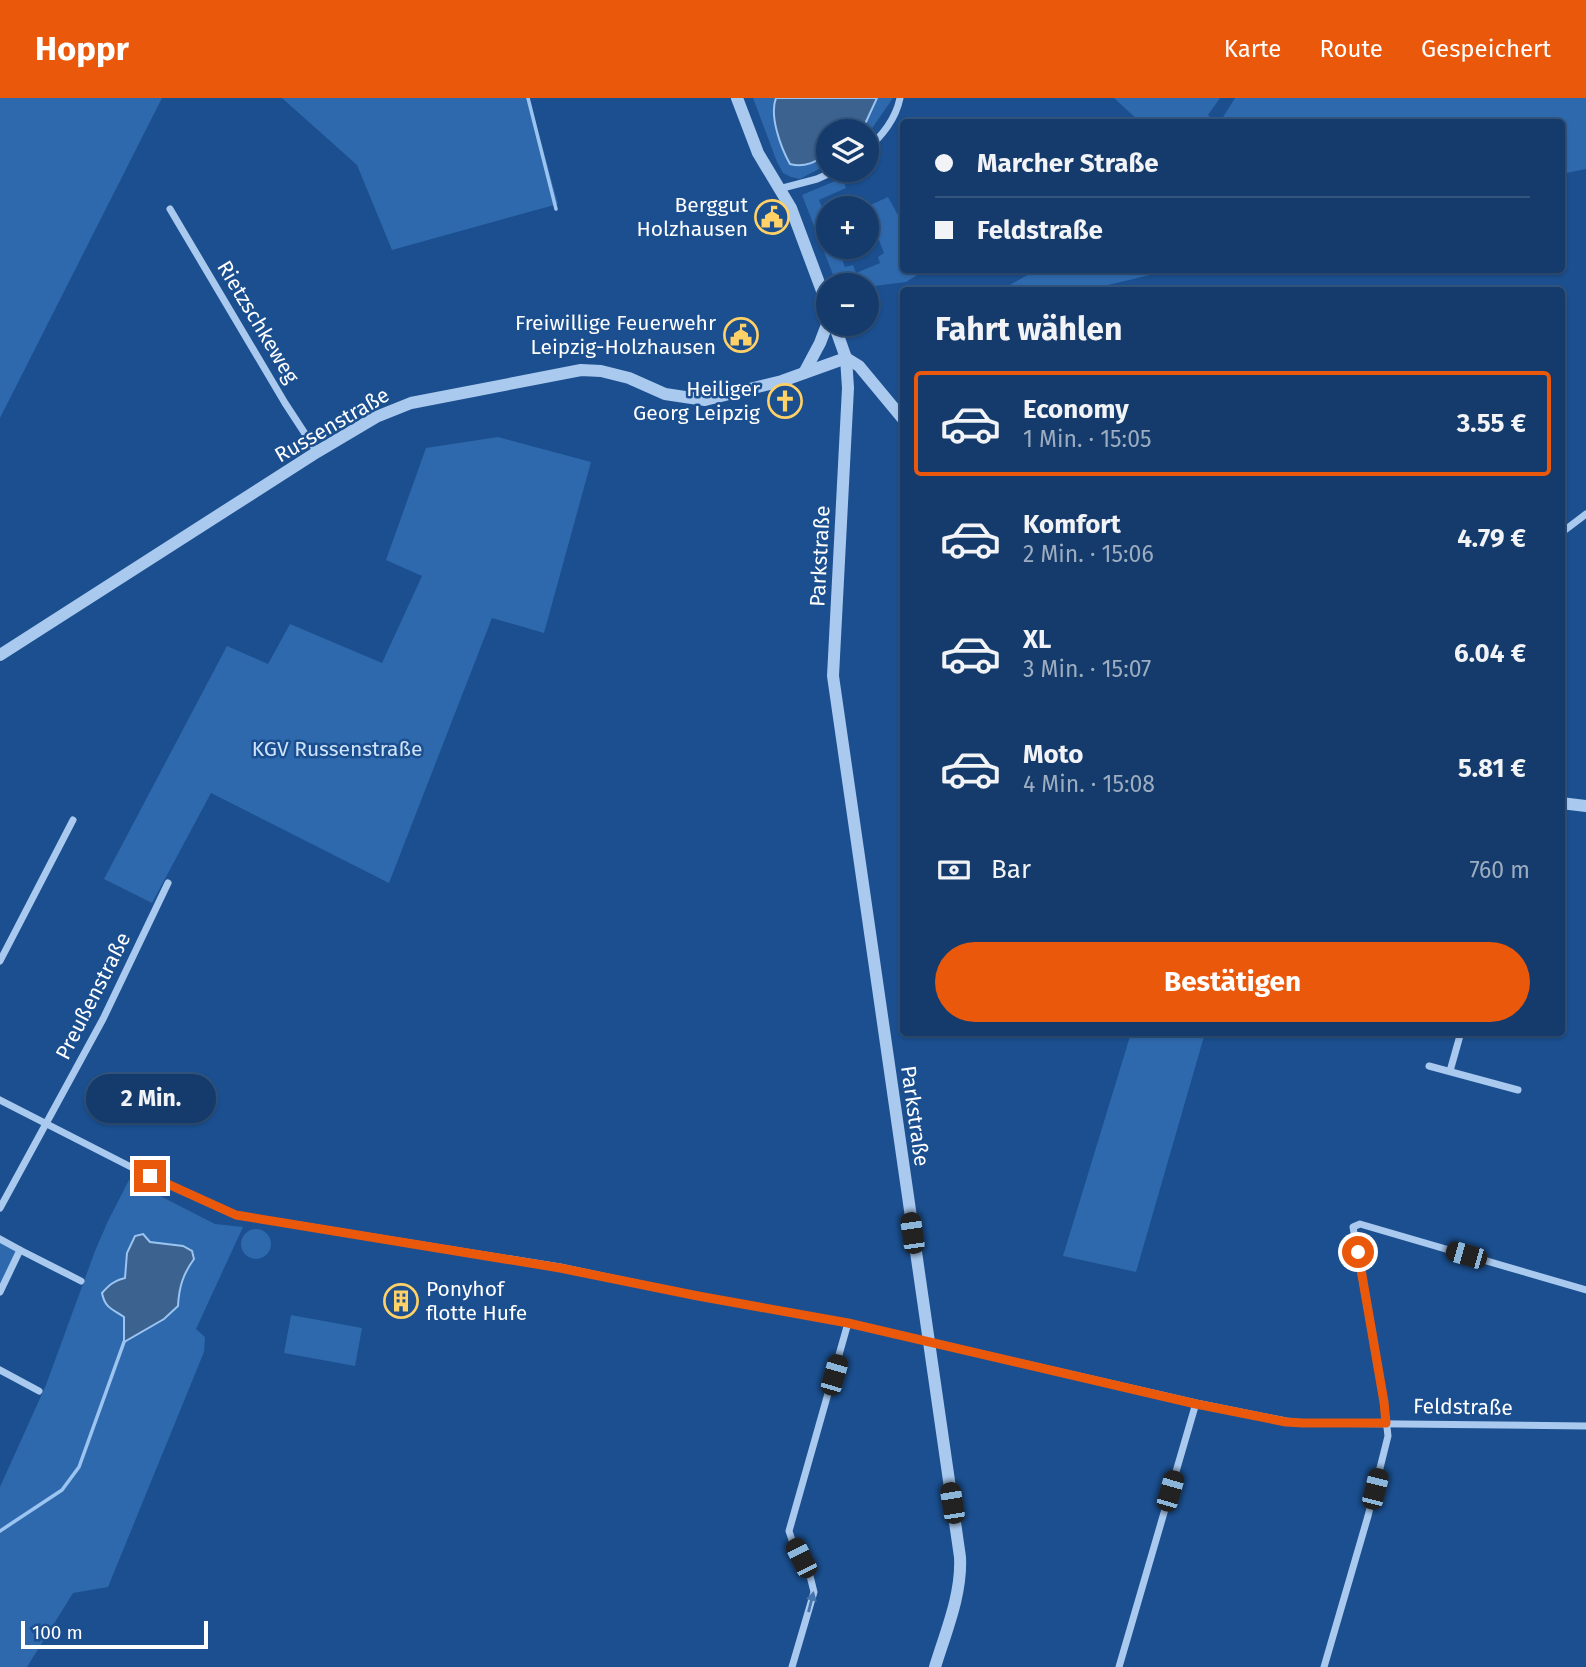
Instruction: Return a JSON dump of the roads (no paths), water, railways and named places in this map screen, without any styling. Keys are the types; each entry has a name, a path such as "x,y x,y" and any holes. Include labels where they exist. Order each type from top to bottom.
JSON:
{"street":[{"path":"737,98 758,153 791,208 816,275"},
{"path":"879,138 898,107 900,98"},
{"path":"779,189 816,179"},
{"name":"Rietzschkeweg","path":"170,209 317,452"},
{"path":"804,373 823,336"},
{"path":"838,336 846,358 859,366 900,415"},
{"name":"Russenstraße","path":"0,655 317,452 376,417 411,403 580,370 601,371 629,378 665,394 705,400 782,381 846,358"},
{"name":"Parkstraße","path":"846,358 848,388 833,676 961,1572 935,1667"},
{"path":"1565,530 1586,514"},
{"path":"1565,803 1586,806"},
{"path":"0,961 73,820"},
{"name":"Preußenstraße","path":"0,1208 103,1019 168,883"},
{"path":"1450,1071 1460,1036"},
{"path":"1429,1066 1518,1090"},
{"name":"Feldstraße","path":"0,1100 134,1168 236,1215 560,1268 848,1323 1196,1404 1286,1422 1586,1426"},
{"path":"1324,1667 1388,1436 1353,1227 1360,1224 1586,1290"},
{"path":"0,1239 81,1281"},
{"path":"0,1290 20,1250"},
{"path":"792,1667 814,1592 810,1576 789,1531 848,1323"},
{"path":"0,1370 39,1391"},
{"path":"1119,1667 1196,1404"}],"waterway":[{"path":"528,98 556,209"},
{"path":"0,1531 62,1490 79,1467 124,1342"}],"place":[{"name":"Berggut Holzhausen","path":"772,217"},
{"name":"Freiwillige Feuerwehr Leipzig-Holzhausen","path":"741,335"},
{"name":"Heiliger Georg Leipzig","path":"785,401"},
{"name":"Ponyhof flotte Hufe","path":"401,1301"}],"park label":[{"name":"KGV Russenstraße","path":"337,749"}]}
